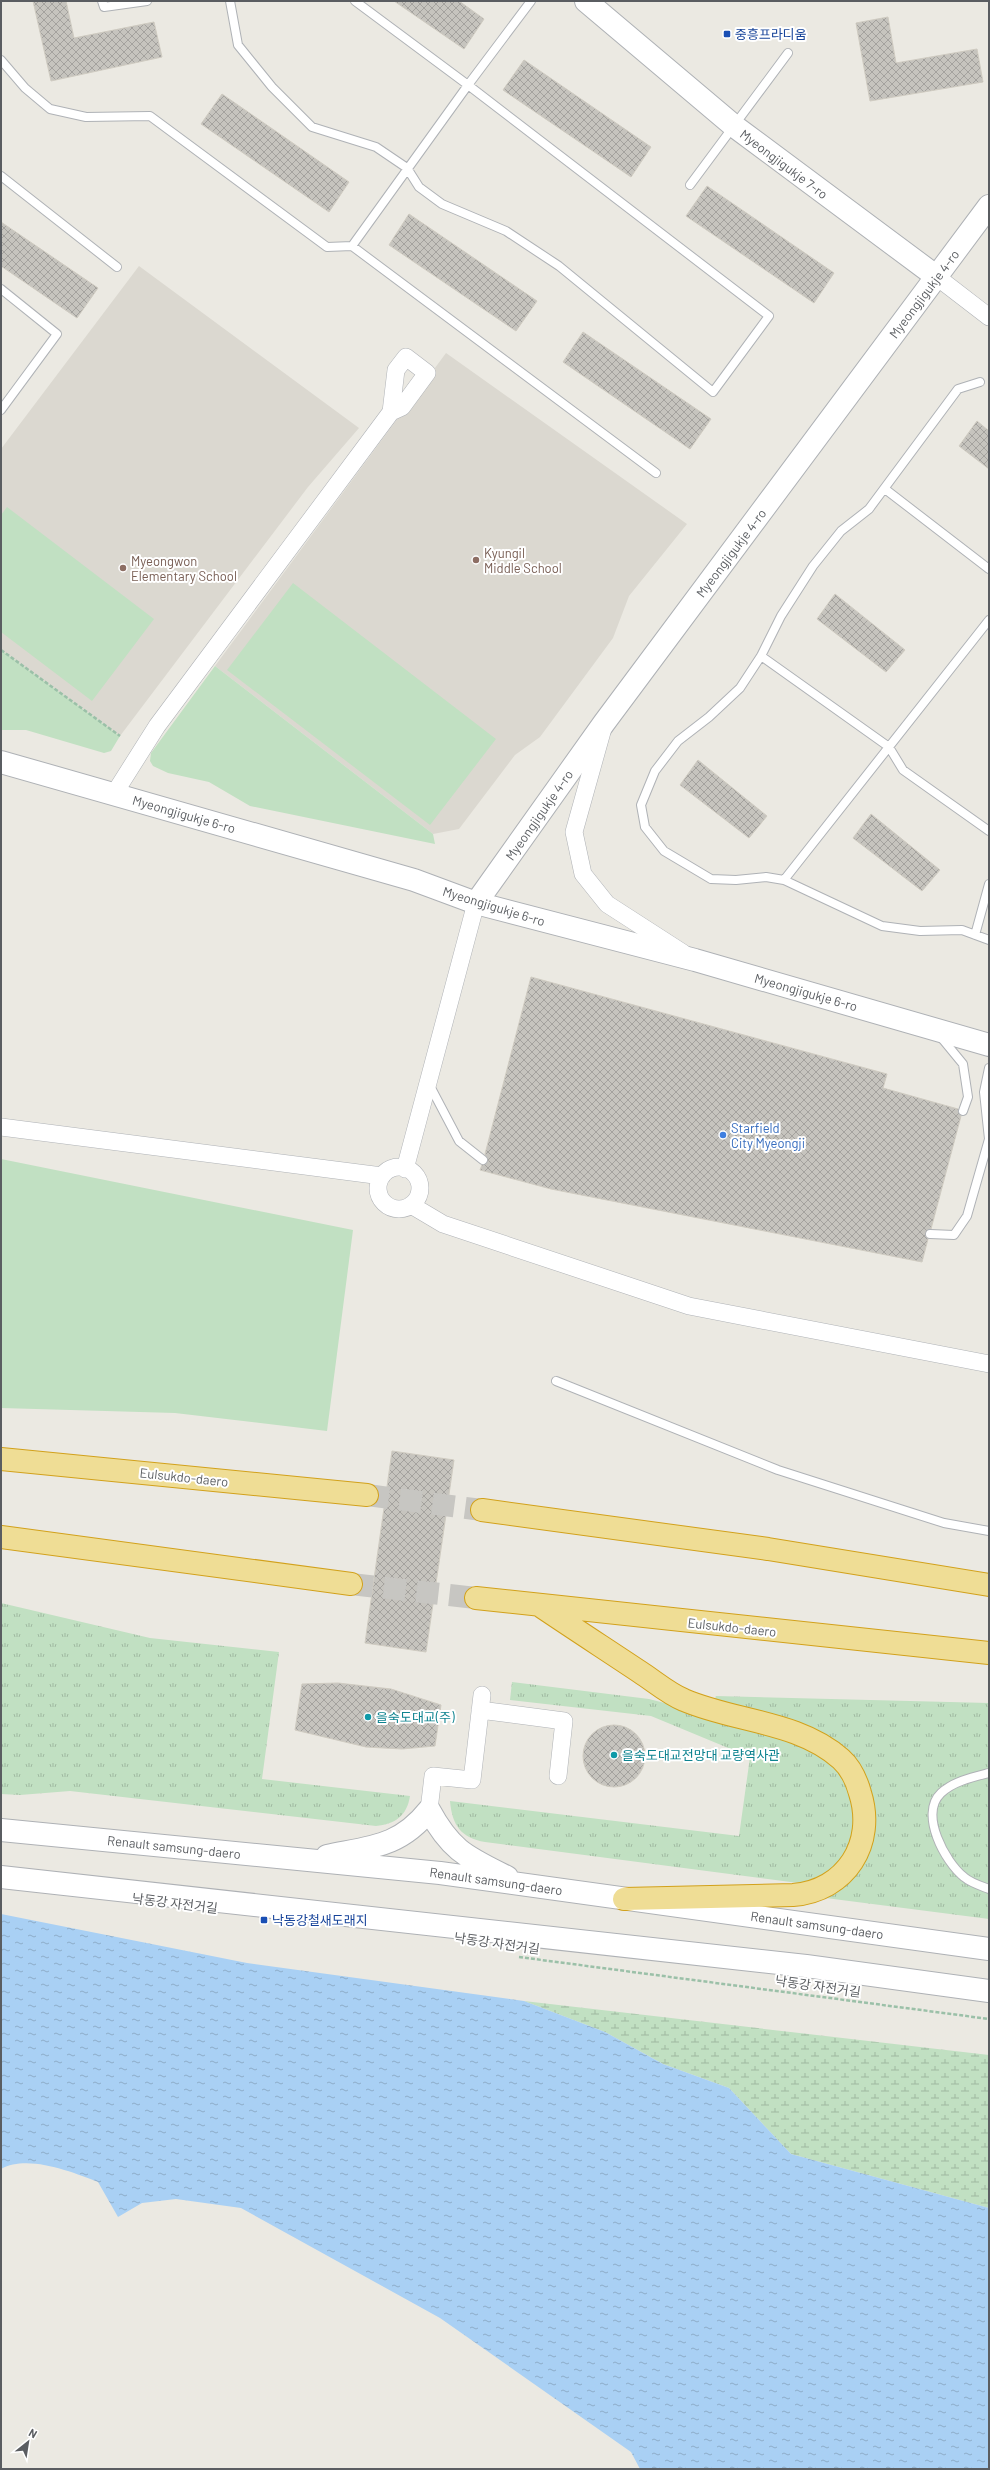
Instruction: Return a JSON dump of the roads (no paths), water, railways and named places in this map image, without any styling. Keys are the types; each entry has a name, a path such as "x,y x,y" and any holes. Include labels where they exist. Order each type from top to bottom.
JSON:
{"highway":[{"name":"Eulsukdo-daero","path":"1,1459 367,1495"},
{"path":"482,1510 768,1548 989,1585"},
{"path":"1,1537 351,1584"},
{"name":"Eulsukdo-daero","path":"476,1598 989,1653"},
{"path":"539,1605 683,1700 794,1733 822,1745 843,1761 851,1772 857,1783 864,1805 865,1832 856,1856 841,1876 818,1890 793,1895 624,1899"}],"street":[{"name":"Myeongjigukje 7-ro","path":"586,1 734,126 989,317"},
{"name":"Myeongjigukje 4-ro","path":"476,903 604,723 989,206"},
{"path":"114,794 157,726 391,412"},
{"path":"604,723 574,832 583,874 607,904 695,960"},
{"name":"Myeongjigukje 6-ro","path":"1,762 414,880 476,903 695,960 989,1045"},
{"path":"405,1169 476,903"},
{"path":"1,1127 382,1176"},
{"path":"394,1168 405,1169 413,1173 419,1186 419,1194 411,1205 398,1209 386,1204 382,1200 378,1188 382,1176 394,1168"},
{"path":"411,1205 444,1224 689,1306 989,1364"},
{"path":"308,1860 388,1843 412,1829 429,1810 433,1776 472,1780 481,1703 564,1721 558,1776"},
{"path":"429,1810 442,1834 460,1852 525,1885"},
{"name":"Renault samsung-daero","path":"1,1830 440,1873 989,1948"},
{"path":"1,1877 806,1966 989,1991"}],"lane":[{"path":"102,1 104,7 147,1"},
{"path":"230,1 238,45 272,87 312,127 376,147 407,168 419,187 442,204 506,231 559,266 713,392 769,316 468,85 355,1"},
{"path":"352,246 407,168 531,1"},
{"path":"690,185 788,53"},
{"path":"1,60 25,88 50,109 86,117 150,116 327,247 352,246 656,473"},
{"path":"1,176 117,268"},
{"path":"1,289 57,334 1,410"},
{"path":"980,382 958,389 869,509 841,531 812,566 781,616 762,656 740,688 709,717 678,741 655,772 641,805 645,827 664,851 689,868 711,879 736,880 766,877 784,880 882,926 920,931 962,930 989,940"},
{"path":"885,489 989,569"},
{"path":"784,880 989,620"},
{"path":"762,656 889,747 903,770 989,831"},
{"path":"975,935 989,884"},
{"path":"932,1028 963,1064 968,1097 963,1110"},
{"path":"930,1234 954,1234 967,1216 989,1139 984,1092 989,1068"},
{"path":"428,1080 459,1141 483,1160"},
{"path":"556,1381 778,1470 944,1523 989,1531"},
{"path":"989,1773 968,1778 941,1793 936,1801 932,1818 937,1836 956,1869 964,1878 989,1889"}],"water":[{"path":"1,1914 247,1963 524,2001 605,2032 663,2064 729,2088 791,2154 989,2208 989,2469 640,2469 631,2452 440,2318 241,2208 176,2199 142,2203 118,2217 98,2182 50,2166 37,2164 24,2163 1,2169"}],"tunnel":[{"path":"367,1495 482,1510"},
{"path":"351,1584 476,1598"}],"place":[{"name":"중흥프라디움","path":"727,34"},
{"name":"Kyungil Middle School","path":"476,560"},
{"name":"Myeongwon Elementary School","path":"123,568"},
{"name":"Starfield City Myeongji","path":"723,1135"},
{"name":"을숙도대교(주)","path":"368,1717"},
{"name":"을숙도대교전망대 교량역사관","path":"614,1755"},
{"name":"낙동강철새도래지","path":"264,1920"}]}
